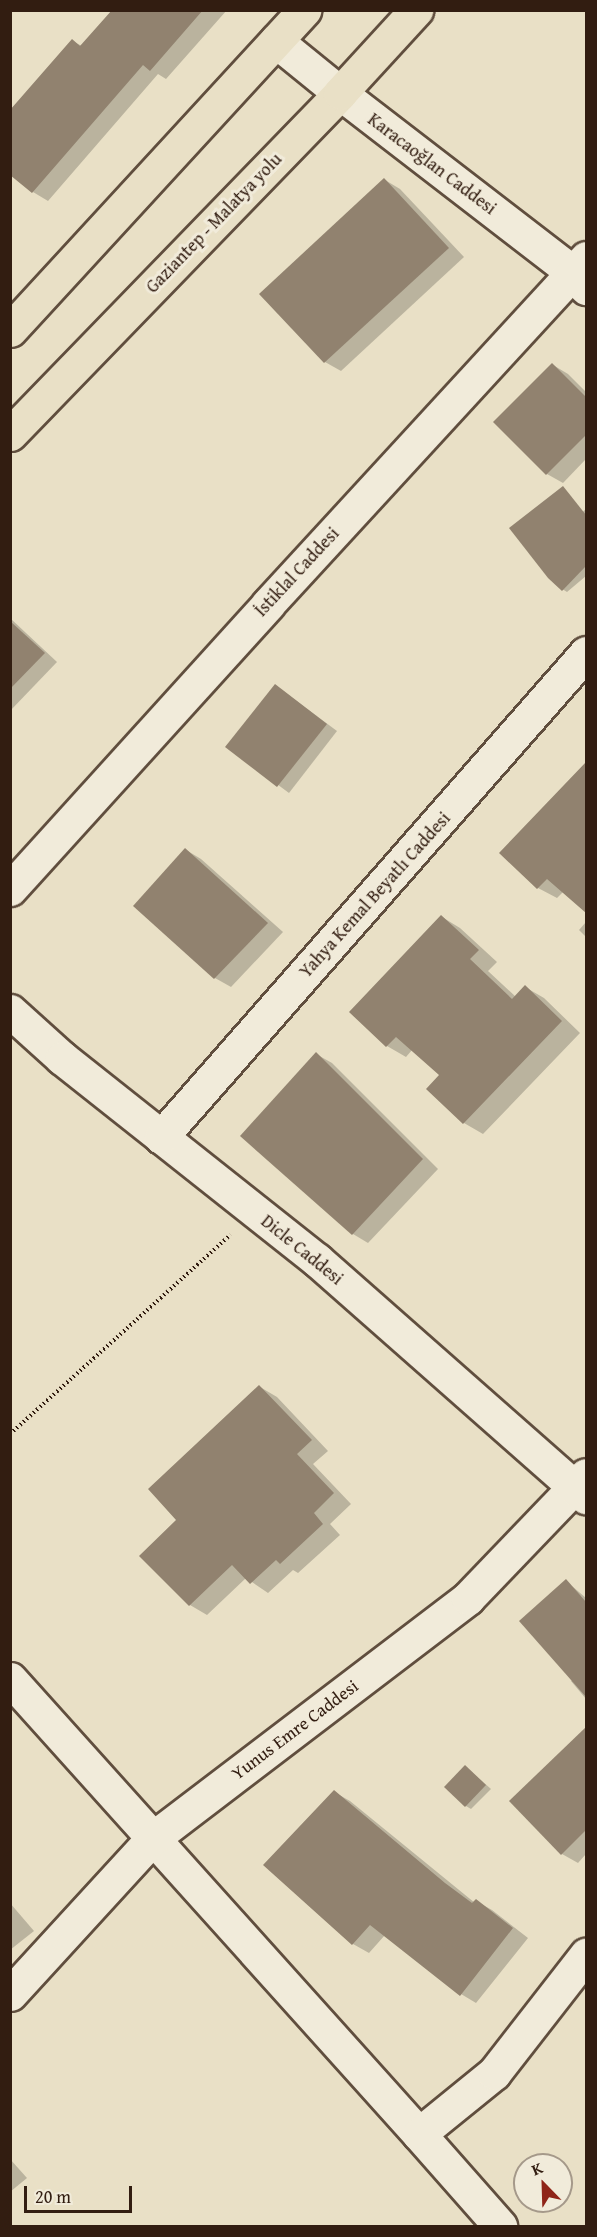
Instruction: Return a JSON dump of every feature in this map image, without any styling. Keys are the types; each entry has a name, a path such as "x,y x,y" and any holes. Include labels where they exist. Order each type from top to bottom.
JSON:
{"highway":[{"path":"10,330 304,10"},
{"name":"Gaziantep - Malatya yolu","path":"10,434 340,93 416,10"}],"street":[{"name":"Karacaoğlan Caddesi","path":"276,41 340,93 582,273"},
{"name":"İstiklal Caddesi","path":"10,889 268,604 582,273"},
{"name":"Yahya Kemal Beyatlı Caddesi","path":"161,1137 586,653"},
{"name":"Dicle Caddesi","path":"10,1011 62,1058 316,1260 583,1486"},
{"name":"Yunus Emre Caddesi","path":"10,1994 152,1839 468,1598 583,1486"},
{"path":"10,1679 500,2226"},
{"path":"419,2134 494,2073 586,1955"}],"path":[{"path":"10,1434 255,1212"}],"building":[{"path":"112,10 203,10 150,71 143,65 32,193 10,175 10,110 72,39 80,46"},
{"path":"384,178 449,248 324,363 259,294"},
{"path":"552,363 586,397 586,435 546,475 493,422"},
{"path":"563,486 586,515 586,566 562,591 548,578 509,528"},
{"path":"10,621 45,653 10,689"},
{"path":"275,684 327,724 277,787 225,747"},
{"path":"586,762 586,913 547,879 537,889 499,853"},
{"path":"185,848 268,923 214,979 133,906"},
{"path":"441,915 479,950 470,959 512,999 525,985 562,1021 463,1124 426,1089 439,1075 396,1037 386,1047 349,1012"},
{"path":"316,1052 423,1159 352,1235 240,1136"},
{"path":"259,1385 312,1440 297,1454 334,1493 314,1513 323,1524 280,1564 276,1560 250,1584 232,1565 189,1606 139,1556 176,1520 148,1489"},
{"path":"566,1579 586,1602 586,1697 519,1621"},
{"path":"586,1727 586,1830 561,1855 509,1801"},
{"path":"465,1765 486,1785 465,1807 444,1787"},
{"path":"334,1790 445,1883 472,1903 476,1899 513,1928 460,1996 370,1925 352,1945 263,1865"}]}
